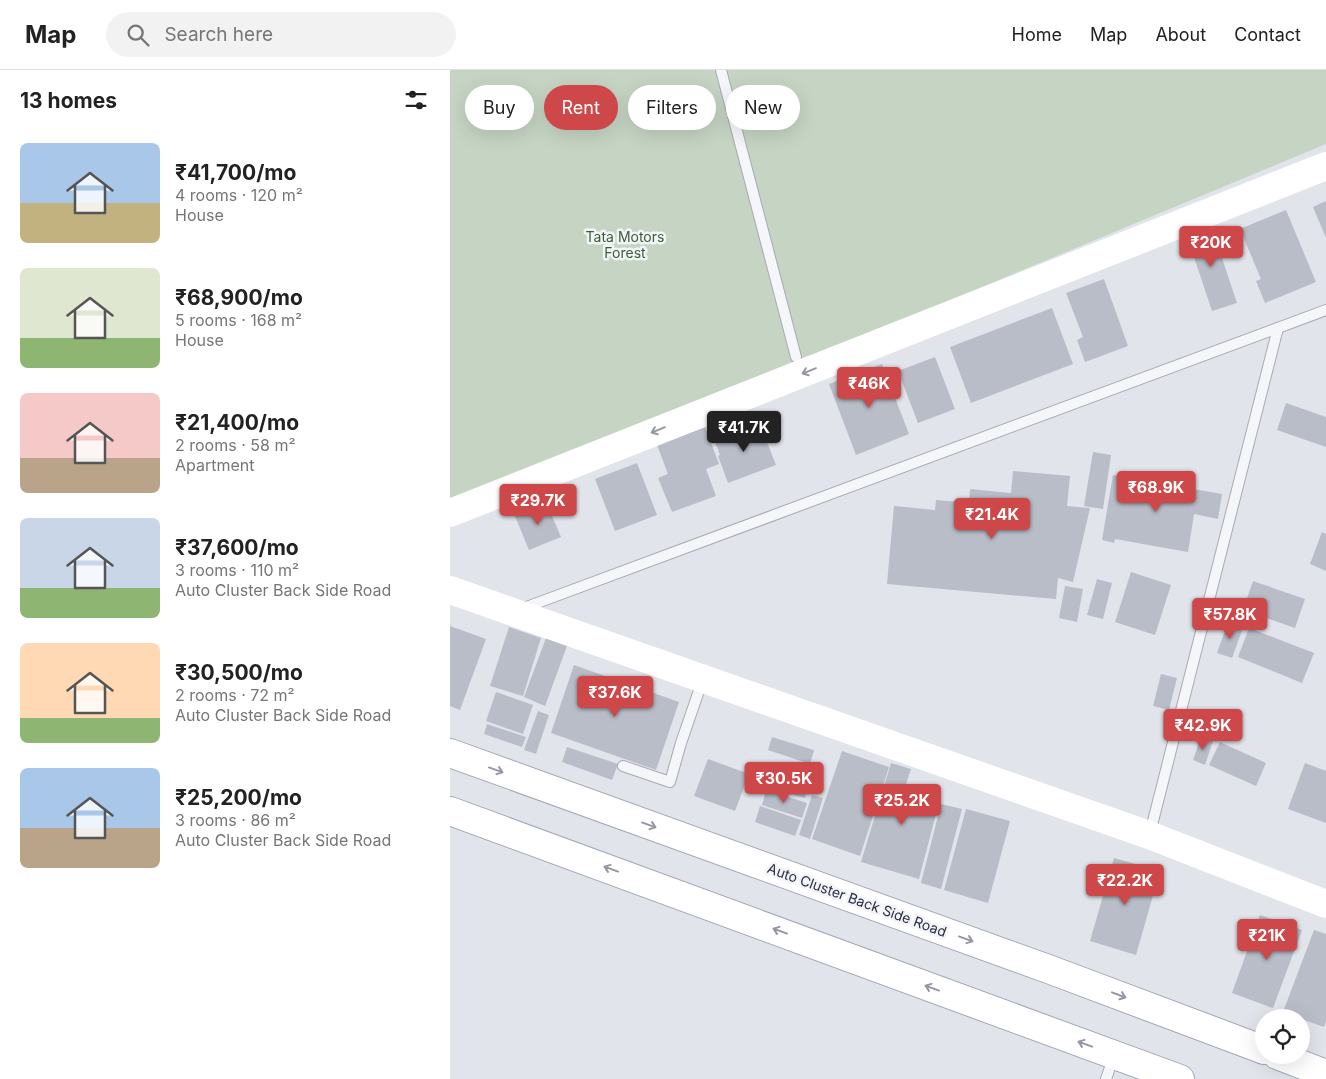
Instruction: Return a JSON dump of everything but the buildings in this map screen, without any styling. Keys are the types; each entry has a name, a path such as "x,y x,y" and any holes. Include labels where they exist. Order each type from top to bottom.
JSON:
{"main road":[{"path":"450,513 1137,232 1326,148"},
{"path":"450,493 796,357 1137,232 1326,166"},
{"path":"450,590 1149,835 1326,904"},
{"name":"Auto Cluster Back Side Road","path":"450,753 1051,970 1255,1047"},
{"path":"450,810 1110,1067 1180,1079"},
{"path":"1300,1064 1326,1074"}],"lane":[{"path":"721,70 796,357"},
{"path":"513,612 1326,310"},
{"path":"1149,835 1278,328"},
{"path":"622,766 670,782 681,742 703,678"}],"green space":[{"name":"Tata Motors Forest","path":"450,70 1326,70 1326,144 450,508"}]}
